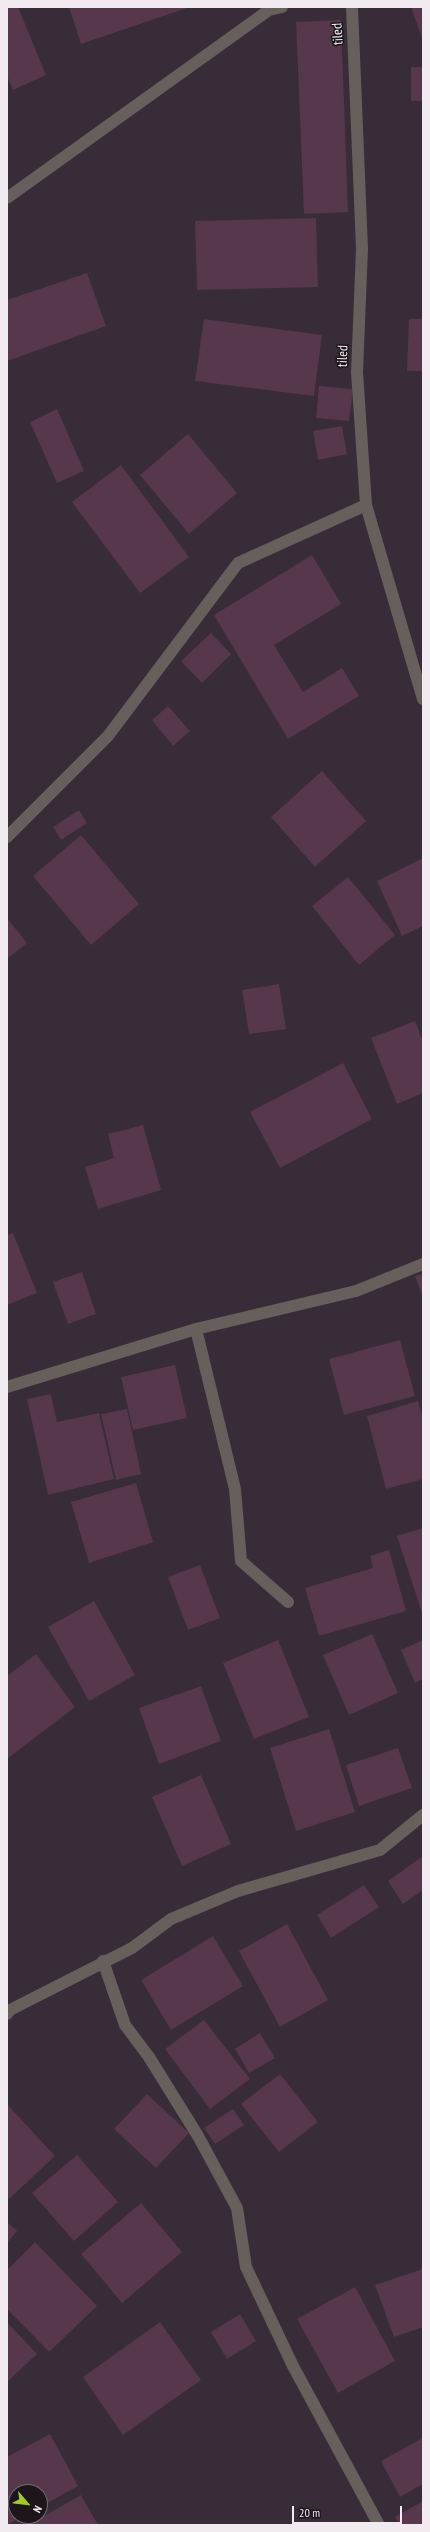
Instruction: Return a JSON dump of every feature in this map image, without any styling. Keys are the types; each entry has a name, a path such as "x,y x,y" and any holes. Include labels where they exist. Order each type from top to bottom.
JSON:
{"street":[{"path":"7,198 269,10 282,7"},
{"name":"tiled","path":"352,7 362,249 357,372 366,505 423,699"},
{"path":"7,837 108,736 238,564 366,505"},
{"path":"7,1387 196,1329 356,1291 423,1264"},
{"path":"196,1329 235,1489 241,1561 288,1602"},
{"path":"7,2014 10,2010 132,1948 171,1919 238,1891 380,1850 423,1815"},
{"path":"103,1962 125,2025 149,2057 198,2136 237,2208 246,2267 293,2366 379,2525"}],"building":[{"path":"7,7 18,7 46,75 13,90 7,76"},
{"path":"69,7 190,7 81,44"},
{"path":"411,7 423,7 423,41"},
{"path":"341,20 348,212 304,214 296,22"},
{"path":"411,67 423,67 423,101 411,101"},
{"path":"316,218 318,287 197,290 195,221"},
{"path":"87,273 106,326 7,361 7,300"},
{"path":"204,319 322,335 314,396 195,381"},
{"path":"409,319 423,319 423,371 407,371"},
{"path":"319,386 353,389 349,421 316,418"},
{"path":"57,409 84,471 57,483 30,422"},
{"path":"342,426 347,454 318,460 313,431"},
{"path":"188,434 237,493 189,534 140,475"},
{"path":"121,465 189,557 140,593 72,502"},
{"path":"312,555 341,604 274,645 303,692 342,668 359,696 288,739 214,615"},
{"path":"211,633 231,654 202,683 181,661"},
{"path":"168,706 190,731 173,746 152,720"},
{"path":"322,771 366,821 315,867 271,817"},
{"path":"79,810 87,823 61,840 53,827"},
{"path":"81,835 139,904 91,945 33,876"},
{"path":"423,858 423,926 402,936 377,881"},
{"path":"348,877 395,935 359,965 312,906"},
{"path":"7,918 27,943 7,959"},
{"path":"279,984 286,1029 249,1034 242,990"},
{"path":"415,1021 423,1042 423,1093 397,1104 371,1038"},
{"path":"343,1063 372,1119 280,1168 250,1112"},
{"path":"143,1125 161,1190 98,1209 85,1167 114,1158 108,1134"},
{"path":"13,1233 37,1293 7,1305 7,1235"},
{"path":"82,1272 96,1314 68,1324 53,1282"},
{"path":"423,1274 423,1298 415,1276"},
{"path":"400,1340 415,1396 344,1415 329,1359"},
{"path":"175,1365 187,1418 133,1430 121,1377"},
{"path":"51,1394 57,1422 99,1413 114,1479 48,1495 27,1399"},
{"path":"418,1401 423,1419 423,1479 386,1489 367,1416"},
{"path":"127,1409 141,1474 116,1480 101,1414"},
{"path":"136,1483 153,1542 89,1563 71,1502"},
{"path":"423,1528 423,1616 397,1536"},
{"path":"389,1550 406,1611 319,1636 305,1588 373,1568 370,1556"},
{"path":"200,1565 220,1618 188,1630 168,1577"},
{"path":"94,1601 135,1675 89,1701 48,1627"},
{"path":"372,1634 398,1693 349,1715 323,1655"},
{"path":"278,1640 309,1717 254,1739 223,1663"},
{"path":"423,1640 423,1679 415,1683 401,1650"},
{"path":"36,1654 75,1707 7,1759 7,1676"},
{"path":"201,1686 221,1741 159,1764 139,1708"},
{"path":"329,1729 355,1812 296,1831 270,1748"},
{"path":"398,1748 412,1788 359,1806 346,1765"},
{"path":"201,1775 231,1844 182,1866 152,1797"},
{"path":"423,1856 423,1890 403,1904 388,1881"},
{"path":"364,1885 379,1907 331,1938 317,1915"},
{"path":"287,1924 328,2000 280,2027 239,1951"},
{"path":"213,1936 243,1986 171,2030 141,1980"},
{"path":"204,2020 250,2079 210,2109 165,2049"},
{"path":"260,2033 275,2058 249,2073 235,2049"},
{"path":"280,2074 318,2122 279,2152 241,2104"},
{"path":"147,2094 189,2133 156,2168 114,2129"},
{"path":"7,2104 55,2156 9,2199 7,2197"},
{"path":"233,2109 244,2125 215,2144 204,2128"},
{"path":"77,2155 118,2202 74,2241 32,2193"},
{"path":"141,2203 182,2252 122,2303 81,2254"},
{"path":"7,2222 17,2231 7,2243"},
{"path":"35,2242 97,2306 49,2352 7,2309 7,2270"},
{"path":"423,2269 423,2327 394,2337 375,2285"},
{"path":"355,2287 395,2361 338,2393 297,2319"},
{"path":"240,2314 256,2341 227,2359 211,2332"},
{"path":"7,2322 37,2354 7,2382"},
{"path":"160,2322 201,2380 123,2435 83,2377"},
{"path":"50,2434 78,2486 48,2503 48,2484 8,2484 9,2524 7,2525 7,2457"},
{"path":"423,2438 423,2484 400,2497 381,2461"},
{"path":"81,2495 98,2525 28,2525 48,2524 48,2514"},
{"path":"423,2501 423,2525 400,2525 395,2517"}]}
